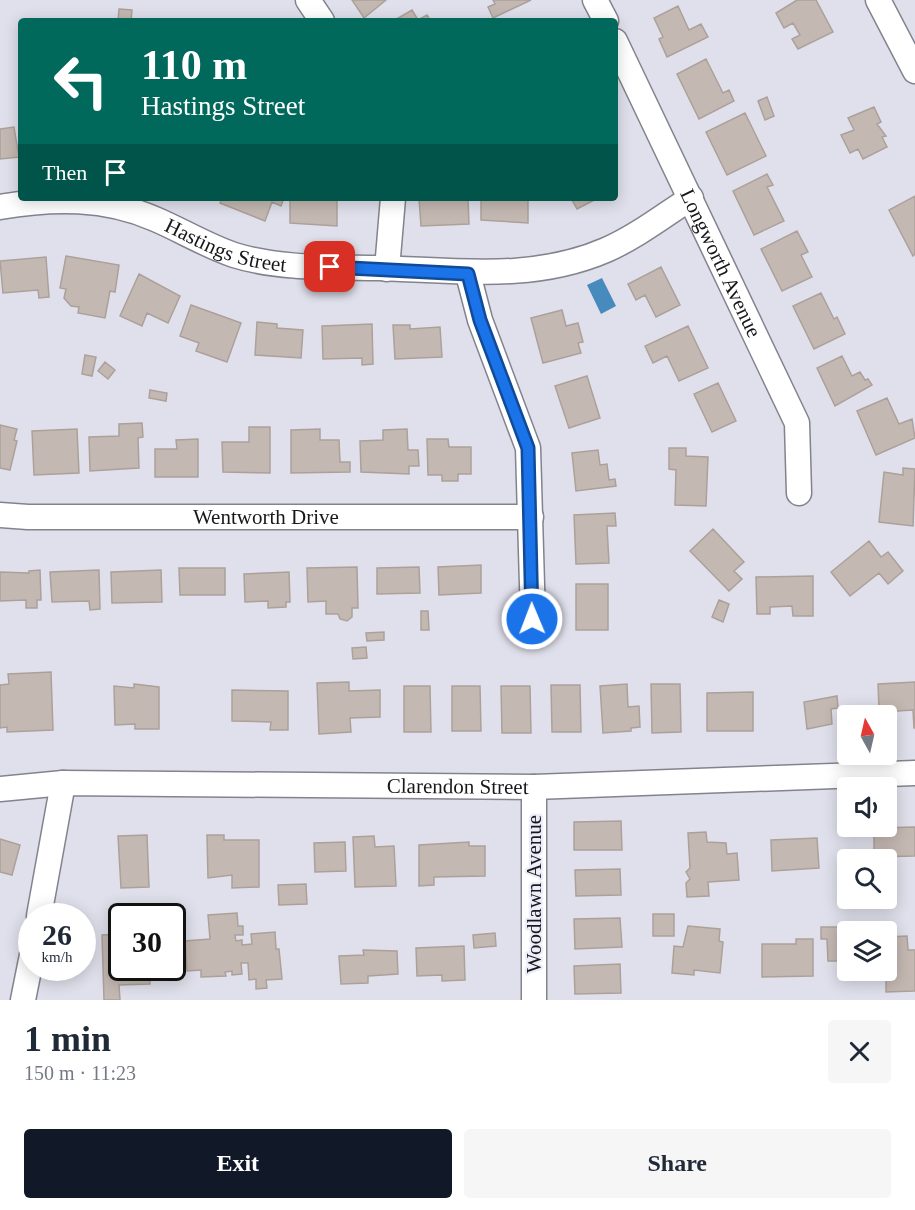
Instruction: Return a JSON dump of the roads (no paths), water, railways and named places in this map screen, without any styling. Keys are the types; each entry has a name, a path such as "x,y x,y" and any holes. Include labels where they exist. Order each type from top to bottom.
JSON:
{"street":[{"path":"308,0 320,18"},
{"path":"596,0 605,18"},
{"path":"878,0 915,71"},
{"name":"Longworth Avenue","path":"618,47 797,423 799,493"},
{"name":"Hastings Street","path":"83,201 109,204 153,217 234,255 280,263 468,274 511,272 555,266 605,250 640,232 691,198"},
{"name":"Hastings Street","path":"0,207 50,201"},
{"path":"387,269 393,201"},
{"path":"468,274 480,320 528,448 532,619"},
{"name":"Wentworth Drive","path":"0,515 28,517 531,517"},
{"name":"Clarendon Street","path":"0,789 63,783 534,787 915,773"},
{"path":"41,903 63,783"},
{"name":"Woodlawn Avenue","path":"534,787 534,1000"},
{"path":"23,1000 27,981"}],"water":[{"path":"602,278 616,306 601,314 587,285"}]}
